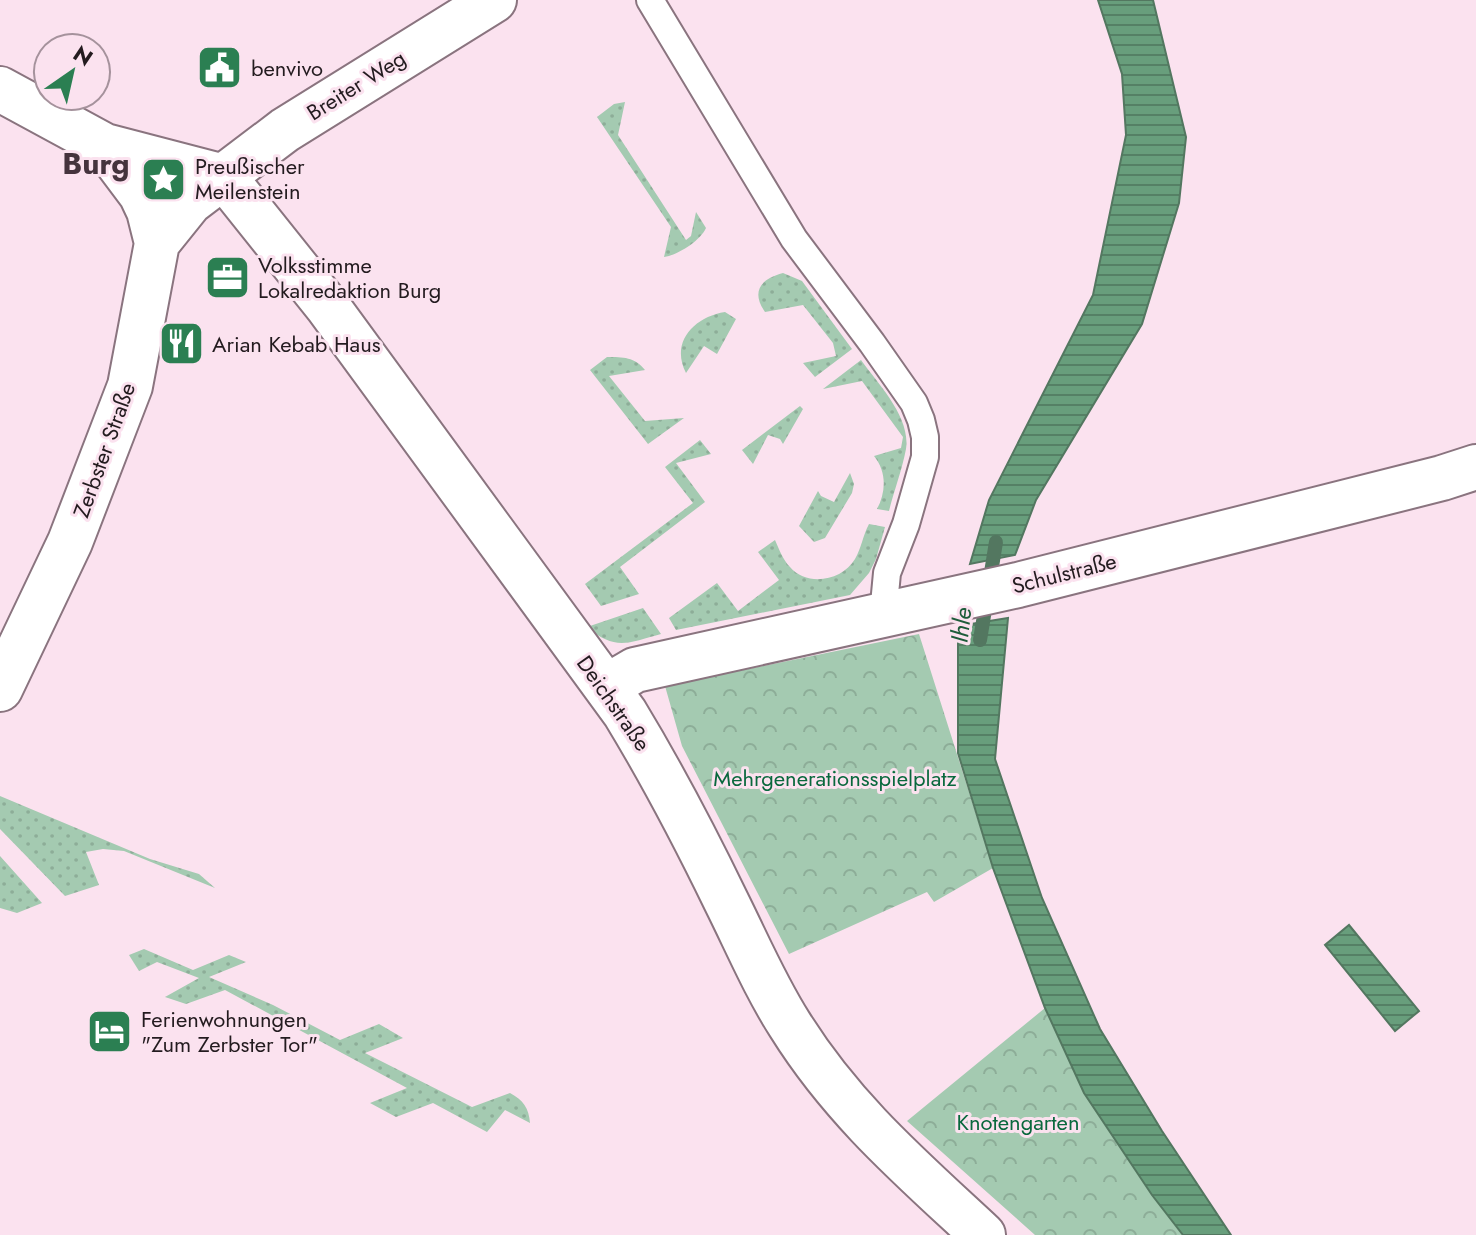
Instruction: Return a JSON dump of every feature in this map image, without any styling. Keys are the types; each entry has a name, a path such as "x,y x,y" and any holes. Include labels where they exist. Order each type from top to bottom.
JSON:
{"street":[{"name":"Breiter Weg","path":"224,177 285,130 494,0"},
{"path":"0,89 105,146 224,177"},
{"path":"105,146 141,194 157,243"},
{"name":"Zerbster Straße","path":"0,689 70,542 130,386 157,243 190,202 213,182 224,177"},
{"name":"Deichstraße","path":"224,177 328,307 606,687 661,772 765,984 791,1027 852,1111 983,1235"},
{"name":"Schulstraße","path":"606,687 635,670 1018,585 1476,467"}],"lane":[{"path":"650,0 794,239 872,343 914,403 921,420 925,457 906,524 887,573 883,615"}],"green space":[{"path":"625,102 618,135 686,240 691,236 696,212 706,228 694,242 670,256 664,257 671,227 597,117 614,104"},
{"path":"783,273 802,281 852,349 815,377 803,363 836,356 833,343 803,305 765,312 761,305 760,287"},
{"path":"725,312 736,319 717,354 704,346 686,373 681,351 688,333 704,319"},
{"path":"607,357 633,360 645,370 609,376 645,421 684,418 648,444 590,370"},
{"path":"861,360 892,402 906,437 906,449 889,511 877,509 884,482 874,456 901,448 903,437 862,381 823,389"},
{"path":"800,406 803,409 783,444 780,439 768,435 753,464 742,450"},
{"path":"700,440 711,454 676,463 705,502 620,567 639,594 601,606 585,584 693,503 665,467"},
{"path":"850,473 854,484 852,493 825,538 814,542 799,526 818,491 821,496 834,502"},
{"path":"869,524 885,527 869,573 850,595 676,630 669,618 717,583 738,611 779,580 758,552 775,540 785,561 797,573 824,579 842,572 855,559"},
{"path":"643,608 661,634 622,643 597,635 587,627"},
{"name":"Mehrgenerationsspielplatz","path":"919,634 993,868 934,902 927,892 789,954 682,746 665,686"},
{"path":"0,796 150,859 199,874 215,888 124,851 103,849 86,852 99,885 65,896 0,829"},
{"path":"0,856 42,903 17,913 0,908"},
{"path":"144,949 193,970 229,955 246,962 209,977 273,1005 340,1040 379,1024 403,1038 365,1053 472,1107 510,1093 524,1105 530,1123 505,1110 487,1132 433,1103 396,1117 370,1103 407,1088 225,990 186,1004 165,997 199,978 157,962 139,971 129,955"},
{"name":"Knotengarten","path":"1045,1008 1106,1126 1183,1235 1035,1235 907,1121"}],"shaded area":[{"path":"1098,0 1153,0 1186,137 1179,203 1142,324 1036,500 1015,555 970,564 989,500 1093,295 1126,135 1122,74"},
{"path":"1008,618 995,759 1042,898 1100,1029 1162,1131 1231,1235 1183,1235 1152,1195 1084,1093 1045,1008 993,868 958,753 958,626"},
{"path":"1349,925 1419,1011 1395,1031 1325,945"}],"waterway":[{"name":"Ihle","path":"980,640 996,542"}],"place":[{"name":"benvivo","path":"220,68"},
{"name":"Preußischer Meilenstein","path":"164,179"},
{"name":"Volksstimme Lokalredaktion Burg","path":"227,278"},
{"name":"Arian Kebab Haus","path":"181,344"},
{"name":"Ferienwohnungen \"Zum Zerbster Tor\"","path":"110,1032"}],"district":[{"name":"Burg","path":"96,163"}]}
